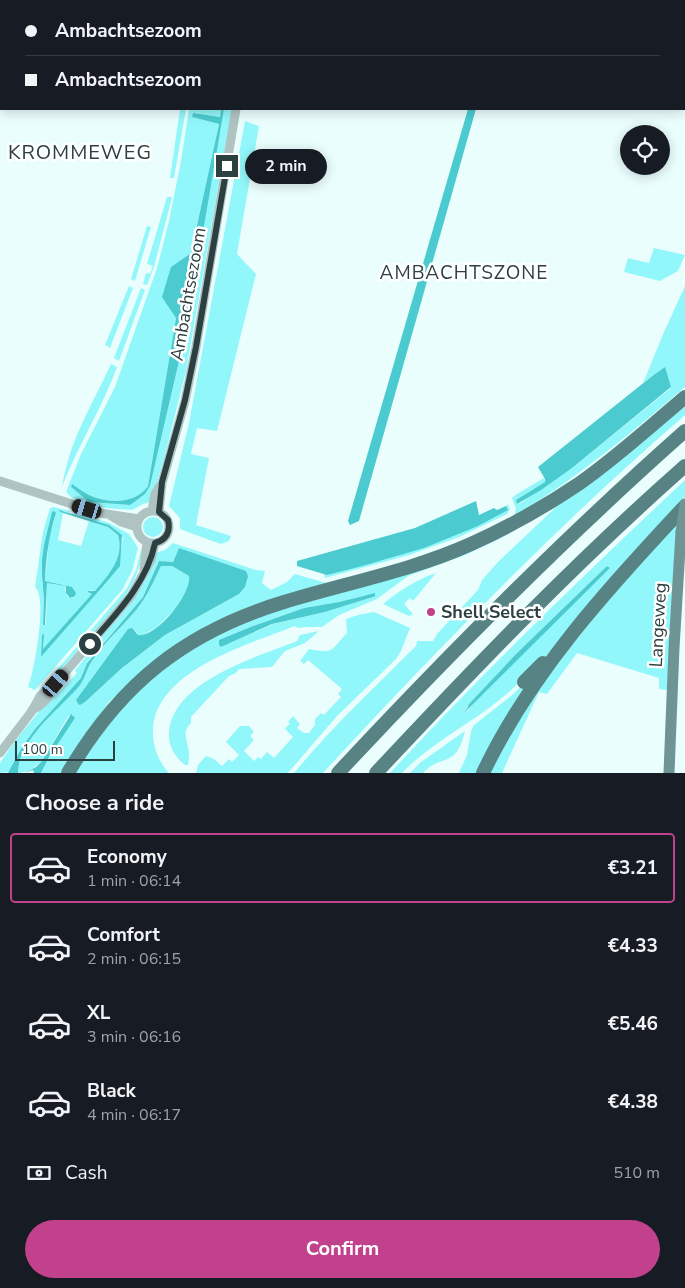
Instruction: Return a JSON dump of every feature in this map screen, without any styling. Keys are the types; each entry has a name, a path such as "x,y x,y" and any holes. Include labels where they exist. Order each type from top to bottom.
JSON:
{"highway":[{"path":"68,773 83,748 115,706 153,669 195,639 254,612 436,558 507,526 579,484 685,397"},
{"path":"338,773 431,674 543,561 685,431"},
{"path":"376,773 449,695 531,612 685,466"},
{"path":"483,773 514,716 567,640 626,570 685,505"},
{"path":"524,682 567,640"}],"main road":[{"name":"Langeweg","path":"669,773 681,532 685,505"},
{"name":"Langeweg","path":"661,773 670,747"}],"street":[{"name":"Ambachtsezoom","path":"156,511 162,482 185,400 196,347 236,110"},
{"path":"0,481 110,516 123,516 138,523"},
{"path":"156,511 168,520 169,530 163,540 151,542 140,536 138,523 144,513 156,511"},
{"path":"0,753 40,696 56,683 123,606 138,585 144,572 151,542"}],"shaded area":[{"path":"180,110 186,110 174,178 170,178"},
{"path":"189,110 221,110 220,117 193,113 192,117 219,124 191,253 171,267 176,318 148,486 143,492 129,499 113,501 96,498 72,485 71,487 89,502 128,505 145,494 150,486 183,344 190,295 195,293 193,290 196,265 224,110 232,110 186,371 151,502 132,510 105,508 72,498 66,492 81,454 115,387 157,268 181,161"},
{"path":"221,110 224,110 193,290 196,293 190,295 183,344 150,486 145,494 130,505 89,502 71,487 72,484 96,498 113,501 121,501 136,496 148,486 176,318 162,297 171,267 191,253 219,124 192,117 193,113 220,117"},
{"path":"468,110 476,110 359,521 350,525 348,521"},
{"path":"245,121 259,126 237,254 256,274 217,431 197,428 191,454 209,458 196,525 231,536 229,541 221,544 180,529 180,518 169,506 189,423"},
{"path":"167,197 172,197 154,267 147,285 143,284 146,273 150,274 153,266 147,264"},
{"path":"147,226 151,227 135,281 131,279"},
{"path":"654,248 685,255 678,271 660,281 624,272 628,258 649,263"},
{"path":"129,286 133,288 110,348 105,345"},
{"path":"685,286 685,387 581,471 514,516 516,509 512,498 544,478 545,482 516,500 519,504 572,468 671,388 651,377 643,383"},
{"path":"141,288 145,290 119,361 114,358"},
{"path":"111,364 117,367 62,487 76,438"},
{"path":"665,367 671,387 572,468 517,504 516,500 545,482 538,467"},
{"path":"685,402 685,415 591,500 499,589 323,773 294,773 338,724 416,646 417,641 433,641 437,634 478,590 482,580 498,562 556,507"},
{"path":"685,480 685,497 533,670 496,703 427,751 402,773 390,773 498,661","holes":["607,566 610,568 473,703 467,712 466,708 469,704 517,653"]},
{"path":"476,501 479,515 494,508 497,510 506,506 508,510 478,526 424,548 362,566 327,575 297,566 297,561 415,528"},
{"path":"508,504 510,509 507,514 459,537 409,555 325,578 324,574 327,575 478,526 507,510 506,506"},
{"path":"50,508 70,511 70,513 60,510 63,513 58,540 81,546 89,521 108,527 118,535 120,551 118,559 105,579 95,591 90,590 92,594 43,650 44,635 42,635 41,657 118,568 123,538 109,525 73,514 74,512 109,523 129,534 138,548 132,571 122,590 35,690 28,687 39,635 40,605 39,594 35,587 43,532","holes":["53,512 56,513 49,539 45,581 72,587 76,593 75,596 68,597 65,590 66,586 47,583 46,625 43,625 42,575 44,545"]},
{"path":"59,510 109,525 122,535 120,566 41,657 42,635 44,634 43,649 92,594 88,591 95,591 105,579 117,559 120,543 118,535 108,527 60,512"},
{"path":"52,512 56,513 48,546 45,581 72,587 76,593 75,596 70,598 66,593 66,586 47,583 45,625 43,625 42,560"},
{"path":"149,517 157,517 163,523 163,531 157,537 149,537 143,531 143,523"},
{"path":"678,519 667,690 659,689 659,678 577,653 547,694 539,692 502,773 488,773 522,713 558,662 617,589"},
{"path":"517,529 465,555 408,576 377,599 339,615 322,627 298,628 295,626 232,651 188,675 171,690 159,707 153,728 156,752 169,773 72,773 83,754 148,679 214,633","holes":["366,595 373,597 325,612 273,624 221,647 220,640 304,608"]},
{"path":"173,543 256,570 265,571 262,583 271,590 287,582 295,574 326,583 243,609 208,625 161,656 109,702 60,773 41,773 74,718 69,715 42,761 28,771 18,773 20,760 32,736 72,694 97,654 137,609 161,566 172,566 189,576 190,582 183,598 157,627 143,635 138,635 136,631 109,656 76,700 78,704 85,702 122,668 165,635 239,594 245,587 204,557 179,548 173,562 159,561 143,597 87,662 81,678 35,729 22,747 9,772 0,773 0,763 15,741 45,704 47,705 77,673 75,671 96,643 130,604 147,576 155,553 165,550"},
{"path":"179,548 246,571 248,576 245,587 239,594 165,635 122,668 85,702 80,705 78,704 76,700 128,629 132,628 138,635 154,630 179,603 185,593 189,576 172,566 161,566 141,604 97,654 80,685 41,725 32,737 20,760 18,773 8,773 22,747 35,729 81,678 87,663 143,597 159,561 173,562"},
{"path":"141,550 143,550 139,568 126,595 40,694 38,692 127,588 136,570"},
{"path":"607,566 610,568 465,712 469,704 517,653"},
{"path":"436,573 413,601 410,598 404,604 413,614 409,616 383,604 408,586"},
{"path":"375,593 373,597 325,612 272,624 221,647 219,645 219,640 304,608"},
{"path":"374,612 410,628 401,651 396,659 337,716 288,773 196,773 198,765 206,756 214,759 222,766 229,759 232,762 239,755 226,742 240,726 249,726 254,732 250,736 254,740 244,751 254,761 258,757 261,759 267,752 274,758 293,737 285,729 293,716 300,724 297,728 304,733 309,733 315,725 315,719 321,713 324,715 341,697 338,694 342,689 308,660 304,664 300,661 309,649 331,650 347,633 346,619"},
{"path":"319,631 305,643 285,651 272,667 239,669 236,673 229,676 191,717 191,723 186,730 189,753 188,765 185,765 178,758 171,746 169,732 174,714 185,699 201,685 220,673 240,663 297,641 300,635"},
{"path":"548,661 480,773 459,773 467,755 471,731 474,725 511,696"},
{"path":"71,714 75,718 49,757 41,773 34,773 33,770 24,773 36,767 42,761"},
{"path":"465,731 461,743 453,756 436,763 423,773 410,773 421,762"}],"place":[{"name":"Shell Select","path":"431,612"}],"district":[{"name":"KROMMEWEG","path":"80,152"},
{"name":"AMBACHTSZONE","path":"464,272"}],"route":[{"path":"90,644 131,596 151,560 155,543 166,538 169,532 168,520 165,515 159,512 162,482 185,400 196,347 227,166"}]}
